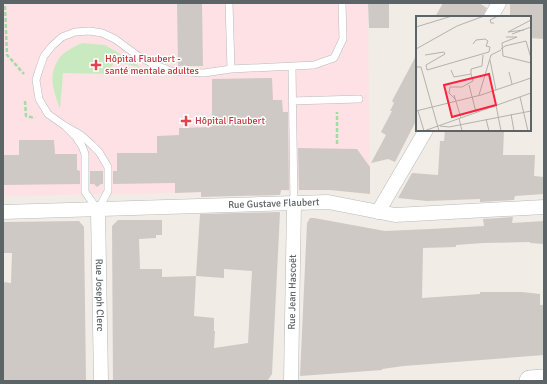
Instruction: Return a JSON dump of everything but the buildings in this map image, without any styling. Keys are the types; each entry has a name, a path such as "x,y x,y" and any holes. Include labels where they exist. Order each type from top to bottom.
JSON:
{"street":[{"path":"492,16 499,3"},
{"path":"378,212 425,131"},
{"name":"Rue Gustave Flaubert","path":"3,212 328,202 395,215 544,206"},
{"name":"Rue Jean Hascoët","path":"291,381 294,204"},
{"name":"Rue Joseph Clerc","path":"98,210 101,381"}],"lane":[{"path":"229,3 231,68"},
{"path":"65,126 76,137 84,150 85,192 98,210 108,191 108,167 99,152 92,145 81,135 48,114 39,99 36,80 44,56 62,37 75,32 90,31 102,33 115,39 138,56 171,71 204,73 231,68 314,66 334,58 343,39 342,3"},
{"path":"292,66 294,204"},
{"path":"292,101 359,99"}],"path":[{"path":"337,100 337,144"}],"shaded area":[{"name":"Hôpital Flaubert","path":"3,3 368,3 370,194 332,190 3,196"}],"green space":[{"path":"82,43 105,45 142,68 127,64 114,63 106,74 63,73 60,109 53,82 56,63 63,54"}],"place":[{"name":"Hôpital Flaubert - santé mentale adultes","path":"96,65"},
{"name":"Hôpital Flaubert","path":"186,121"}]}
